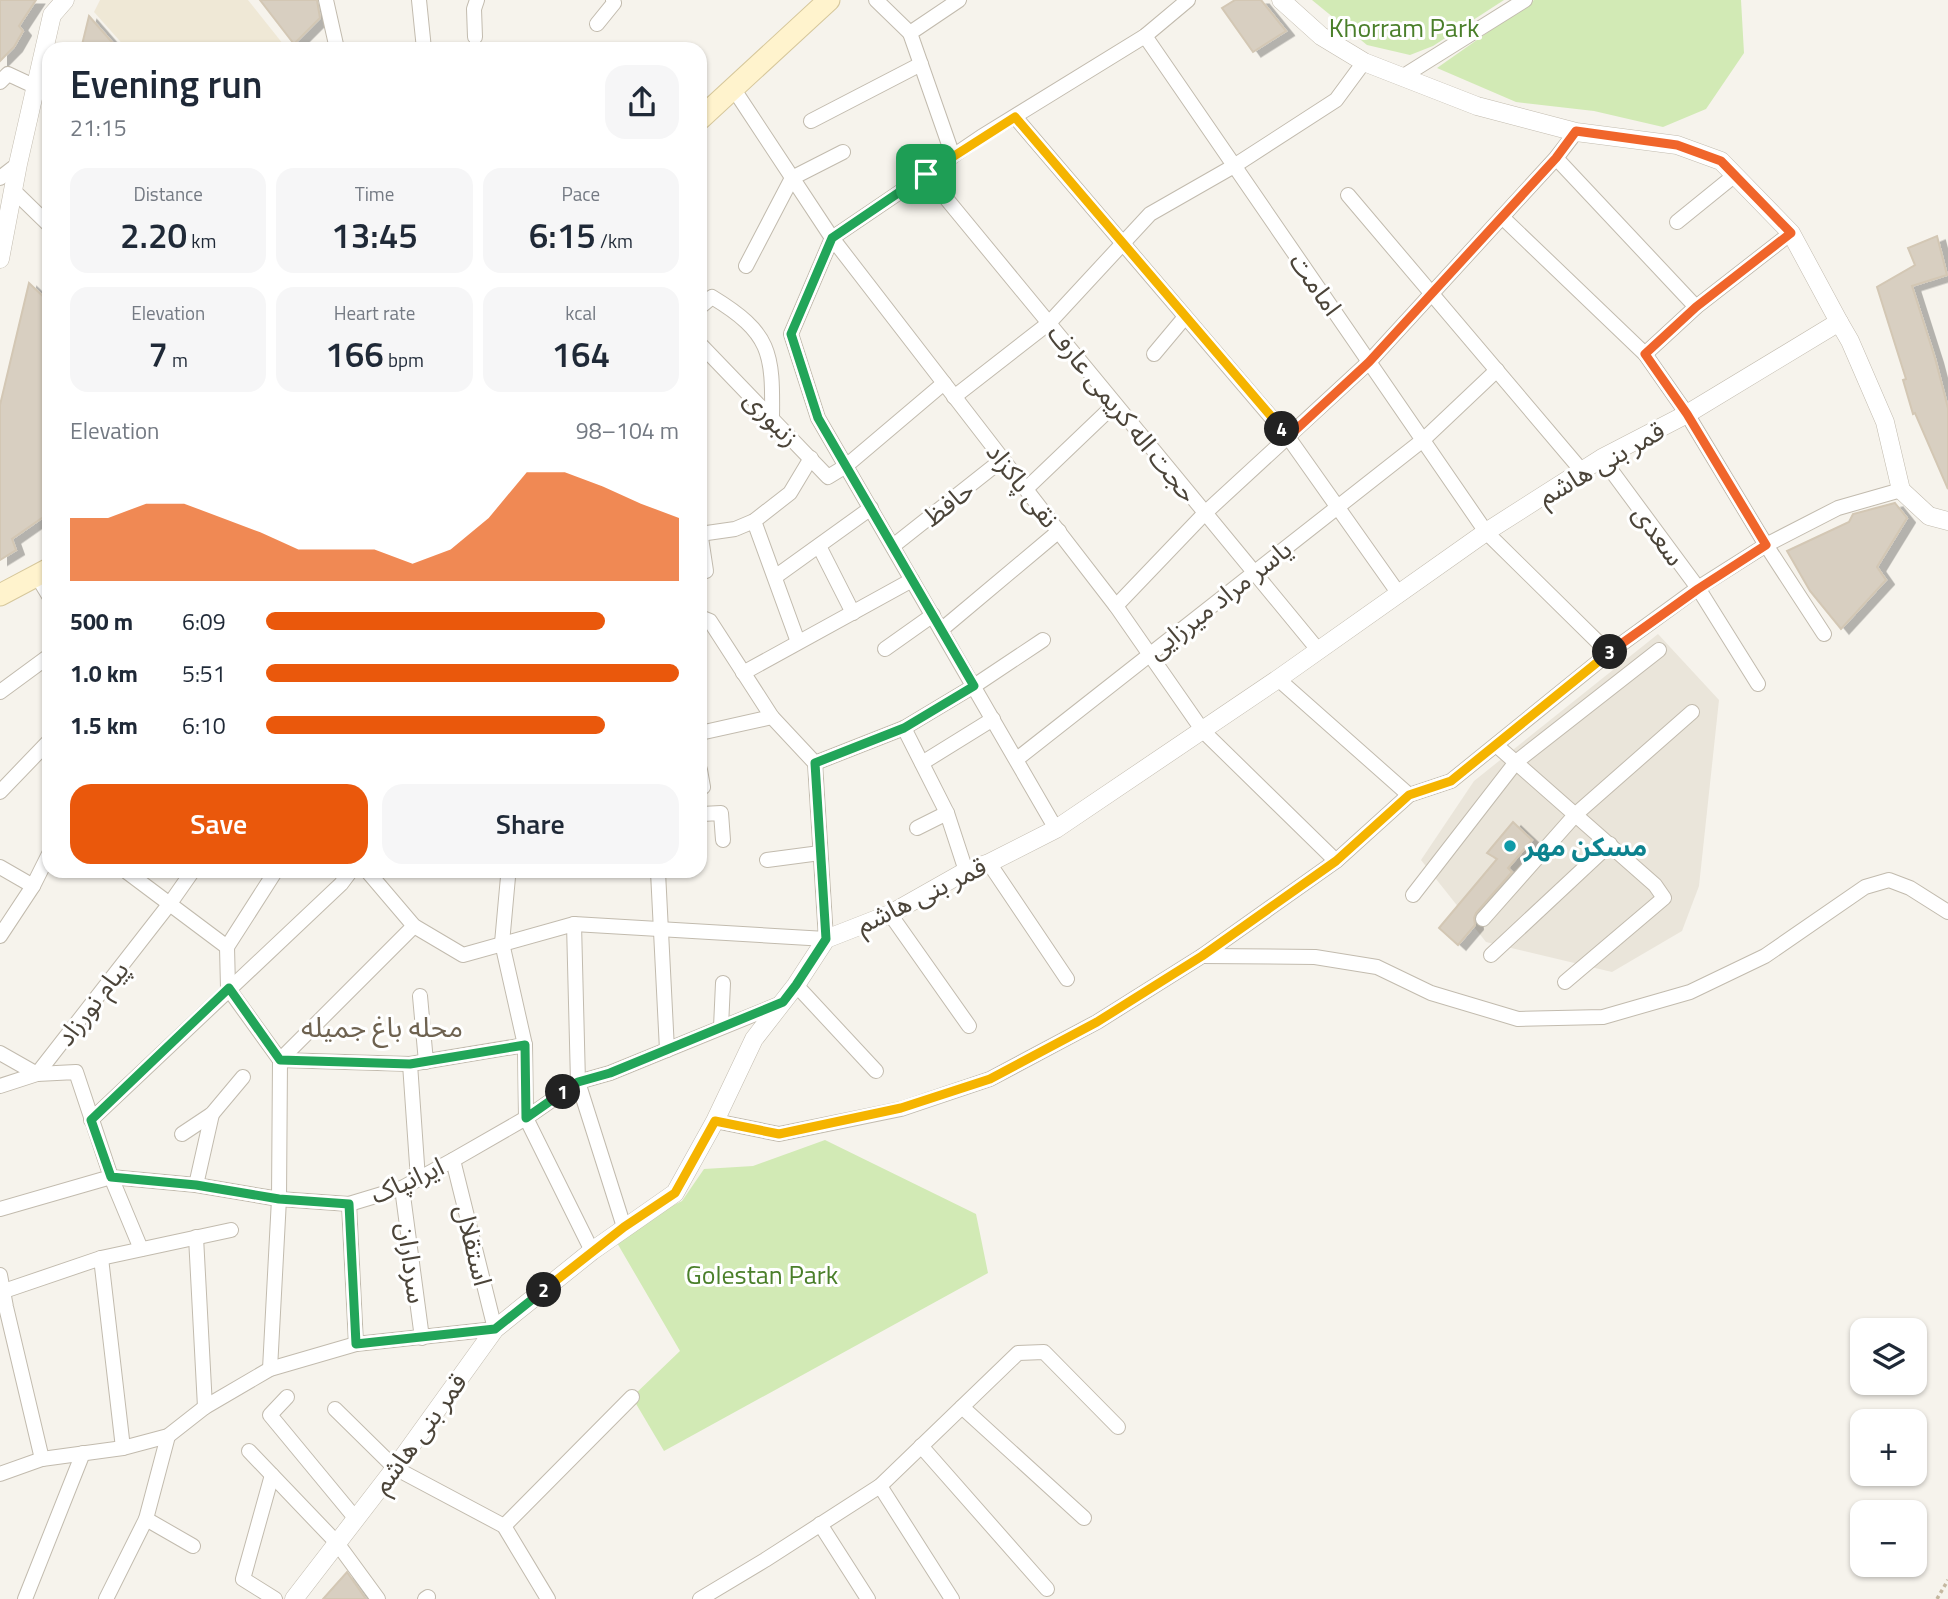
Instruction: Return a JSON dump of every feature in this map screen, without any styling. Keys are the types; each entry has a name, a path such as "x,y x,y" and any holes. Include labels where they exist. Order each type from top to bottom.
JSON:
{"main road":[{"path":"707,112 829,0"},
{"path":"0,595 42,574"}],"street":[{"path":"46,42 52,15 65,0"},
{"path":"326,0 335,42"},
{"path":"419,0 423,42"},
{"path":"475,37 474,9 477,0"},
{"path":"597,24 613,0"},
{"path":"876,0 910,33 953,156"},
{"path":"910,33 959,0"},
{"path":"1056,829 818,418 791,334 832,238 953,156 1145,36 1188,0"},
{"path":"1281,0 1321,36 1364,62 1477,106 1576,131 1677,145 1721,161 1791,233 1850,341 1885,422 1901,490 1929,516 1948,521"},
{"path":"1402,78 1525,0"},
{"name":"امامت","path":"1145,36 1486,532 1609,653"},
{"path":"1,253 7,184 18,164 42,60"},
{"path":"954,397 1049,323 1150,214 1234,166 1336,100 1364,62"},
{"path":"811,121 921,64"},
{"path":"0,82 8,74 36,87"},
{"name":"نقی پاکزاد","path":"733,88 832,238 1116,606 1203,731 1336,861"},
{"path":"1015,117 1288,437 1399,594"},
{"path":"1116,606 1205,513 1369,362 1556,158 1576,131"},
{"path":"746,266 792,178 843,152"},
{"path":"1556,158 1696,307"},
{"name":"حجت اله کریمی عارف","path":"926,174 1319,651"},
{"path":"1677,222 1735,175"},
{"path":"7,184 42,218"},
{"path":"1348,195 1582,471"},
{"path":"1502,218 1645,354 1687,414 1766,545 1824,634"},
{"path":"1645,354 1696,307 1791,233"},
{"path":"707,301 712,297 742,315 762,339 773,375 772,419"},
{"path":"1154,354 1185,317"},
{"name":"قمر بنی هاشم","path":"294,1599 395,1468 495,1329 592,1251 675,1193 715,1121 754,1039 796,985 826,939 890,914 966,871 989,863 1056,829 1319,651 1486,532 1602,458 1687,414 1839,322"},
{"name":"زنبوری","path":"707,351 828,477 846,466"},
{"name":"یاسر مراد میرزایی","path":"1017,759 1423,440 1497,370"},
{"path":"846,466 944,383"},
{"path":"1026,489 1115,404"},
{"path":"707,532 735,529 754,521 790,493 811,458"},
{"name":"سعدی","path":"1602,458 1698,589 1758,684"},
{"name":"حافظ","path":"893,546 1003,459"},
{"path":"715,1121 779,1134 901,1108 990,1079 1097,1022 1202,956 1336,861 1409,795 1451,781 1609,653 1698,589 1766,545 1838,508 1901,490"},
{"path":"775,578 871,509"},
{"path":"754,521 799,642"},
{"path":"941,630 1059,531"},
{"path":"819,546 853,612"},
{"path":"743,673 912,580"},
{"path":"885,649 933,615"},
{"path":"373,878 414,926 463,955 574,924 826,939 815,763 772,717 707,620"},
{"path":"815,763 904,728 974,686 1042,640"},
{"path":"1413,895 1516,762 1660,650"},
{"path":"0,692 42,661"},
{"path":"1278,679 1409,795"},
{"path":"1483,919 1576,814 1692,712"},
{"path":"707,731 772,717"},
{"path":"922,763 993,719"},
{"path":"904,728 947,813 966,871"},
{"path":"1496,745 1610,844 1655,885 1664,898 1565,982"},
{"path":"0,792 42,748"},
{"path":"707,814 721,813 723,840"},
{"path":"917,828 947,813"},
{"path":"1490,955 1610,844"},
{"path":"767,860 820,853"},
{"path":"989,863 1066,979"},
{"path":"0,867 33,886"},
{"path":"0,936 42,868"},
{"path":"136,878 228,947"},
{"name":"پیام نورزاد","path":"37,1074 188,878"},
{"path":"270,1369 279,1199 280,1060 229,988 228,947 271,878"},
{"path":"91,1120 346,878"},
{"path":"508,878 502,943 525,1045 526,1118 592,1251"},
{"path":"658,878 667,1050"},
{"path":"1202,956 1315,957 1377,967 1431,993 1518,1019 1603,1017 1690,992 1765,956 1865,887 1889,880 1910,888 1948,912"},
{"path":"890,914 969,1026"},
{"path":"574,924 578,1082 624,1227"},
{"path":"280,1060 414,926"},
{"path":"721,1027 723,984"},
{"path":"796,985 876,1071"},
{"path":"420,996 426,1062"},
{"name":"ایرانپاک","path":"0,1209 111,1177 196,1185 279,1199 349,1204 401,1188 418,1179 526,1118 578,1082 610,1073 783,1002"},
{"path":"280,1060 410,1064 525,1045"},
{"path":"0,1053 37,1074"},
{"path":"410,1064 418,1179"},
{"path":"0,1086 37,1074 76,1072 111,1177 141,1249"},
{"path":"182,1134 212,1114 243,1077"},
{"path":"196,1185 212,1114"},
{"name":"استقلال","path":"453,1160 495,1329"},
{"name":"سرداران","path":"401,1188 422,1338"},
{"path":"349,1204 356,1344"},
{"path":"4,1291 101,1258 230,1230"},
{"path":"196,1237 205,1407"},
{"path":"101,1258 123,1448"},
{"path":"0,1275 4,1291 3,1308 42,1460"},
{"path":"0,1474 42,1460 123,1448 168,1436 205,1407 270,1369 356,1344 495,1329"},
{"path":"700,1599 880,1486 1018,1353 1044,1352 1118,1426"},
{"path":"287,1397 270,1415 356,1519"},
{"path":"505,1526 632,1397"},
{"path":"962,1407 1084,1518"},
{"path":"335,1409 395,1468 505,1526 548,1599"},
{"path":"106,1599 146,1519 168,1436"},
{"path":"922,1446 1047,1589"},
{"path":"248,1451 337,1543 378,1599"},
{"path":"25,1599 83,1453"},
{"path":"272,1475 243,1579 275,1599"},
{"path":"880,1486 953,1599"},
{"path":"146,1519 193,1546"},
{"path":"820,1524 868,1599"}],"path":[{"path":"1937,1599 1948,1580"}],"shaded area":[{"path":"100,0 248,0 281,42 121,42 94,12"},
{"path":"1658,634 1719,700 1699,886 1682,931 1612,972 1486,942 1421,860 1474,781"}],"green space":[{"name":"Khorram Park","path":"1312,0 1504,0 1433,46 1410,55 1367,45"},
{"path":"1534,0 1741,0 1744,53 1706,109 1663,127 1594,111 1516,102 1437,68"},
{"name":"Golestan Park","path":"825,1140 976,1214 988,1273 664,1451 632,1397 680,1351 613,1236 682,1201 704,1169 753,1166"}],"building":[{"path":"0,0 36,0 19,26 23,31 14,47 0,61"},
{"path":"260,0 317,0 320,18 296,42 292,42"},
{"path":"1235,0 1261,0 1286,31 1253,52 1222,8"},
{"path":"89,16 112,42 83,42"},
{"path":"1937,236 1947,275 1912,286 1948,408 1948,489 1915,413 1913,414 1903,380 1906,379 1877,287 1915,265 1908,248"},
{"path":"29,283 42,295 42,518 12,539 16,550 0,560 0,405"},
{"path":"1895,503 1907,518 1877,567 1886,580 1841,629 1810,591 1787,551 1849,522 1853,514"},
{"path":"1513,822 1532,840 1508,868 1512,872 1476,913 1475,925 1458,945 1439,928 1497,859 1487,853"},
{"path":"347,1572 366,1599 323,1599"}],"place":[{"name":"مسکن مهر","path":"1510,846"}],"district":[{"name":"محله باغ‌ جمیله","path":"382,1026"}],"route":[{"path":"1015,117 1288,437 1369,362 1433,294 1556,158 1576,131 1677,145 1721,161 1791,233 1696,307 1645,354 1687,414 1766,545 1698,589 1609,653 1451,781 1409,795 1336,861 1202,956 1097,1022 990,1079 901,1108 779,1134 715,1121 675,1193 592,1251 495,1329 356,1344 349,1204 279,1199 196,1185 111,1177 91,1120 229,988 280,1060 410,1064 525,1045 526,1118 578,1082 610,1073 783,1002 826,939 815,763 904,728 974,686 818,418 791,334 832,238 926,174 1015,117"}]}
